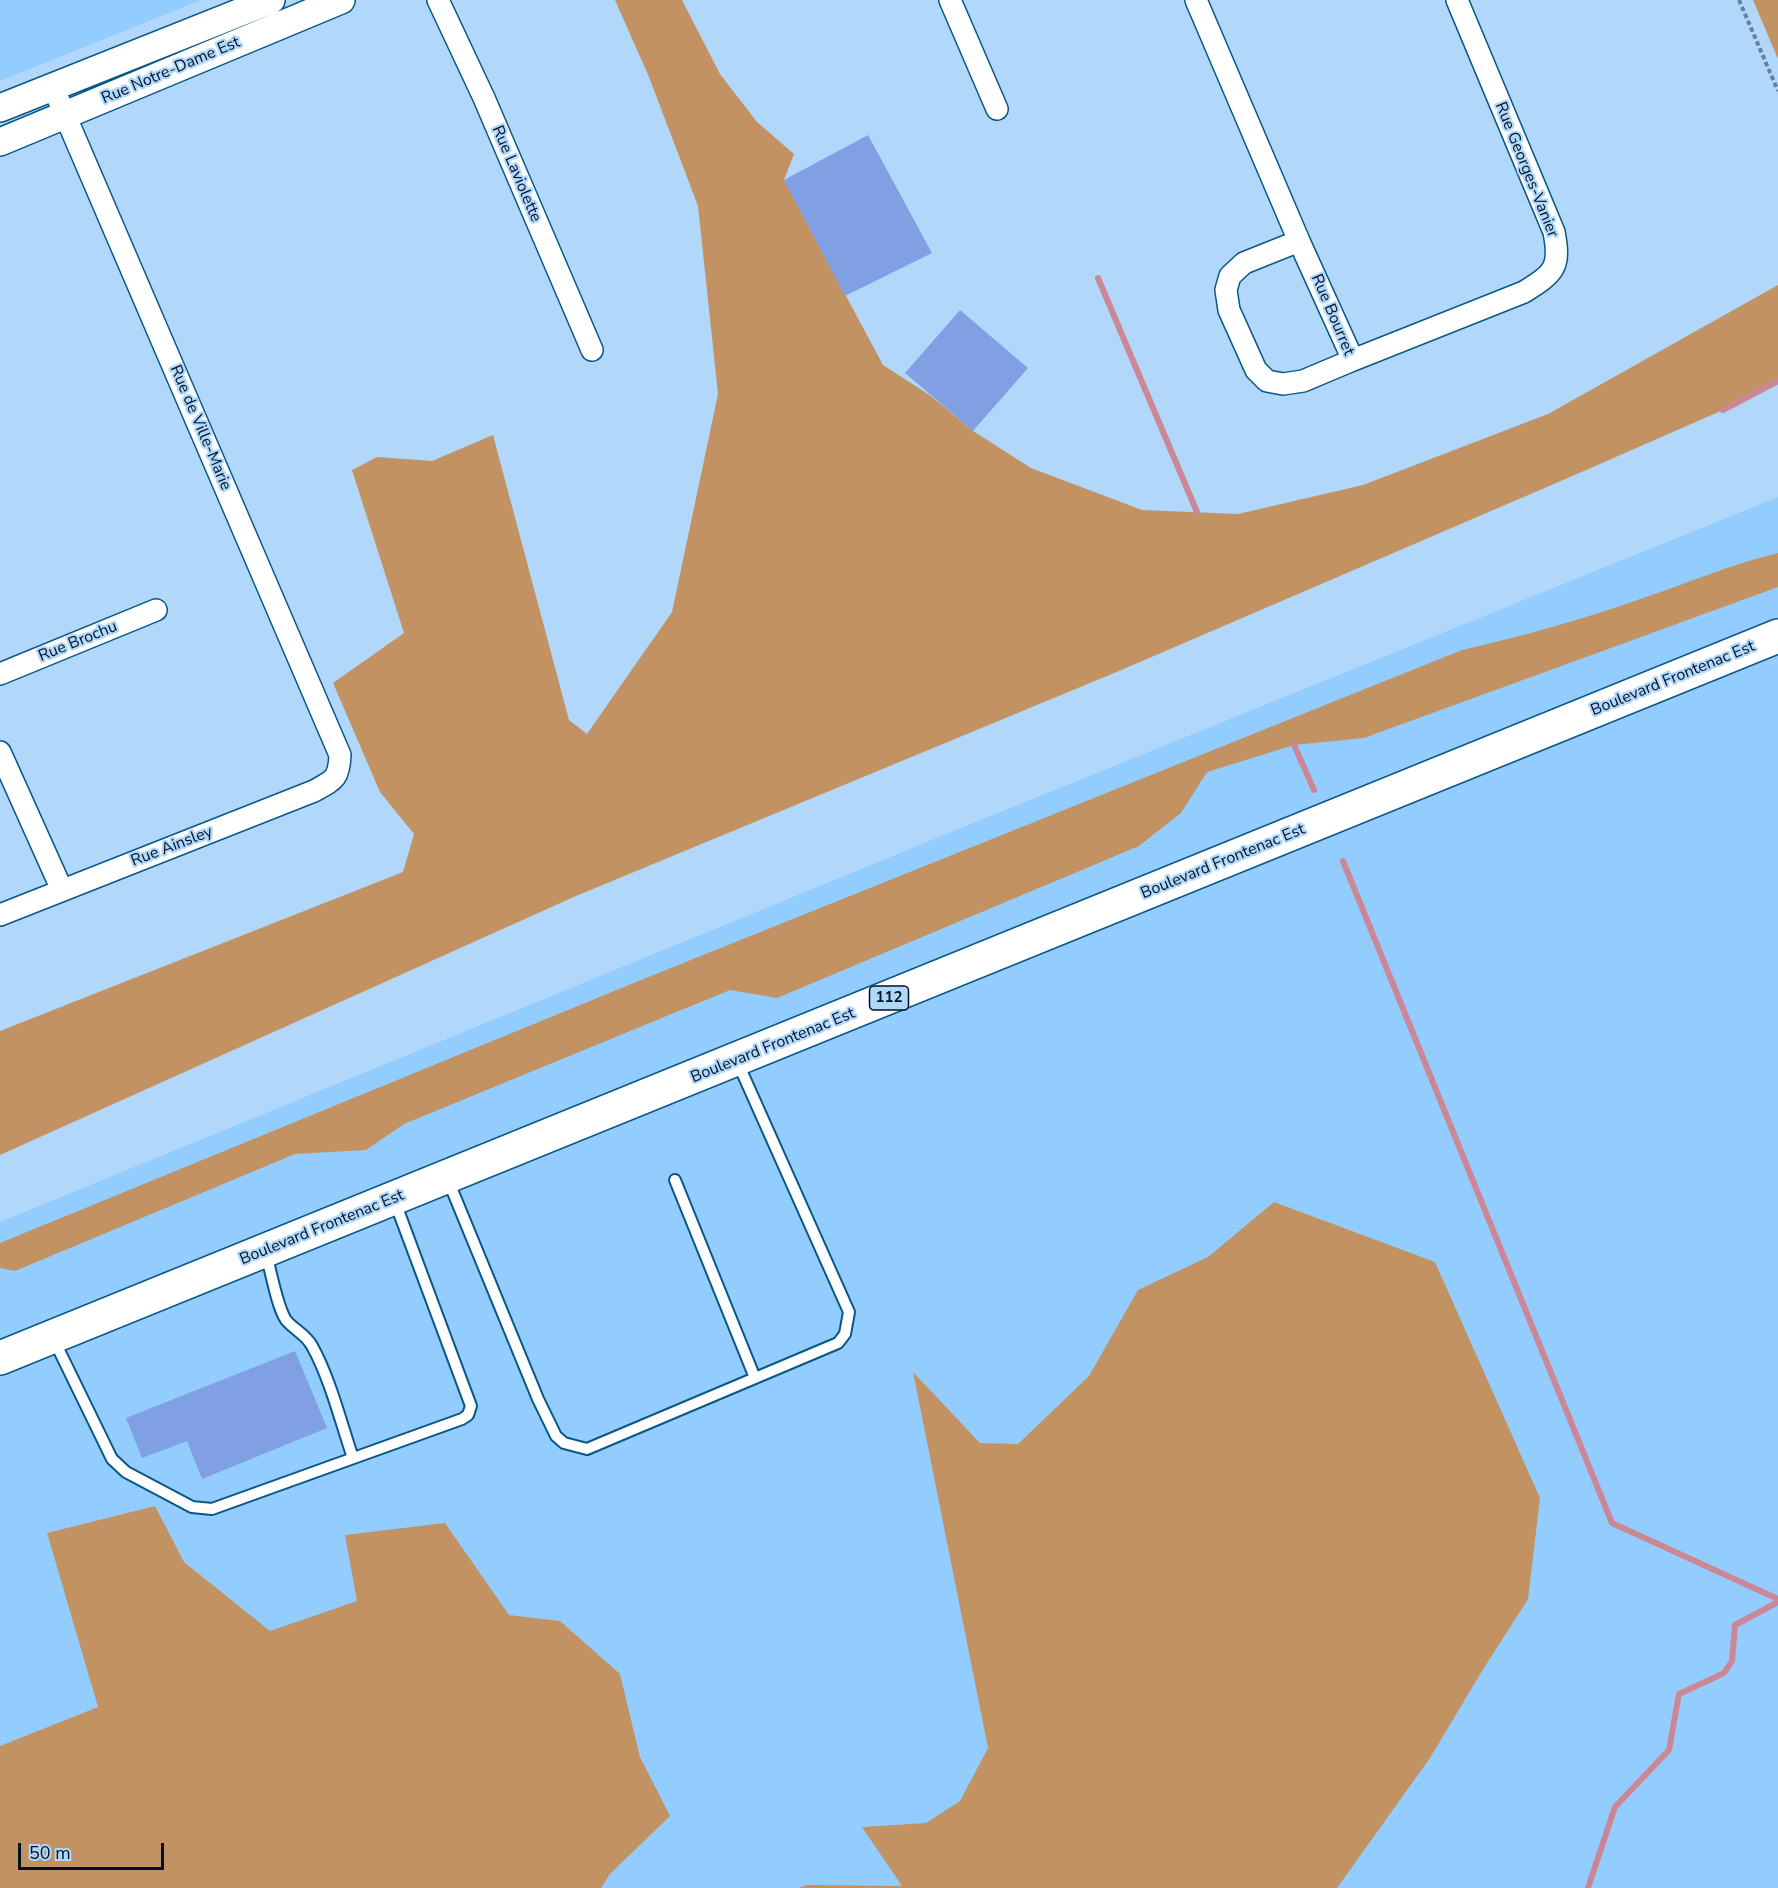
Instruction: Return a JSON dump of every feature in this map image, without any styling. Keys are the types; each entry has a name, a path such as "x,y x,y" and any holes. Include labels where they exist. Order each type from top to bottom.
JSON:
{"main road":[{"name":"Boulevard Frontenac Est","path":"0,1358 1778,636"}],"street":[{"name":"Rue Notre-Dame Est","path":"0,108 271,0"},
{"name":"Rue Notre-Dame Est","path":"0,142 65,115 282,11 341,0"},
{"name":"Rue Laviolette","path":"438,0 488,109 592,350"},
{"path":"950,0 997,109"},
{"name":"Rue Bourret","path":"1196,0 1299,241 1353,360 1303,381 1283,384 1267,381 1256,370 1230,310 1226,290 1230,276 1244,263 1299,241"},
{"name":"Rue Georges-Vanier","path":"1353,360 1524,292 1544,280 1555,268 1558,253 1554,232 1457,0"},
{"name":"Rue de Ville-Marie","path":"53,87 340,756 339,771"},
{"name":"Rue Brochu","path":"0,674 156,610"},
{"path":"0,752 62,890"},
{"name":"Rue Ainsley","path":"0,915 314,791 332,781 339,771"}],"lane":[{"path":"447,1177 538,1399 556,1436 564,1443 587,1449 838,1342 846,1334 849,1312 737,1060"},
{"path":"675,1180 755,1378"},
{"path":"52,1337 112,1459 126,1472 192,1507 212,1509 462,1419 468,1414 471,1406 394,1199"},
{"path":"265,1251 282,1312 288,1322 311,1344 319,1360 353,1458"}],"path":[{"path":"1739,0 1778,91"}],"shaded area":[{"path":"0,0 201,0 0,81"},
{"path":"615,0 682,0 720,74 757,122 794,154 784,180 883,365 931,396 973,431 1031,468 1142,510 1238,514 1363,485 1548,414 1778,285 1778,381 1723,410 1119,671 576,896 0,1155 0,1031 403,872 414,834 380,792 333,683 404,633 352,470 377,457 432,461 493,435 569,720 587,734 672,612 718,394 698,206 649,77"},
{"path":"1753,0 1778,0 1778,59"},
{"path":"1778,497 1778,1888 0,1888 0,1222 983,819"},
{"path":"1778,553 1778,587 1364,738 1294,745 1207,772 1181,813 1139,846 777,998 730,990 404,1124 366,1150 295,1154 15,1271 0,1268 0,1243 641,980 1462,650 1576,620 1727,568"},
{"path":"1274,1202 1435,1262 1540,1498 1528,1599 1430,1758 1337,1888 799,1888 806,1885 902,1886 862,1827 926,1823 960,1801 988,1748 913,1372 980,1443 1018,1444 1089,1376 1138,1290 1208,1257"},
{"path":"155,1506 184,1562 270,1631 357,1601 345,1535 445,1523 509,1615 560,1621 620,1674 640,1757 670,1816 610,1874 601,1888 0,1888 0,1746 98,1707 47,1533"}],"building":[{"path":"868,135 932,253 845,296 784,180"},
{"path":"960,310 1028,368 973,431 905,373"},
{"path":"295,1351 327,1428 202,1479 187,1441 142,1458 126,1418"}],"waterway":[{"path":"1098,278 1197,512"},
{"path":"1723,410 1778,381"},
{"path":"1294,745 1314,790"},
{"path":"1343,861 1612,1523 1778,1599"},
{"path":"1588,1888 1615,1807 1669,1750 1679,1694 1724,1673 1732,1661 1735,1625 1778,1602"}]}
